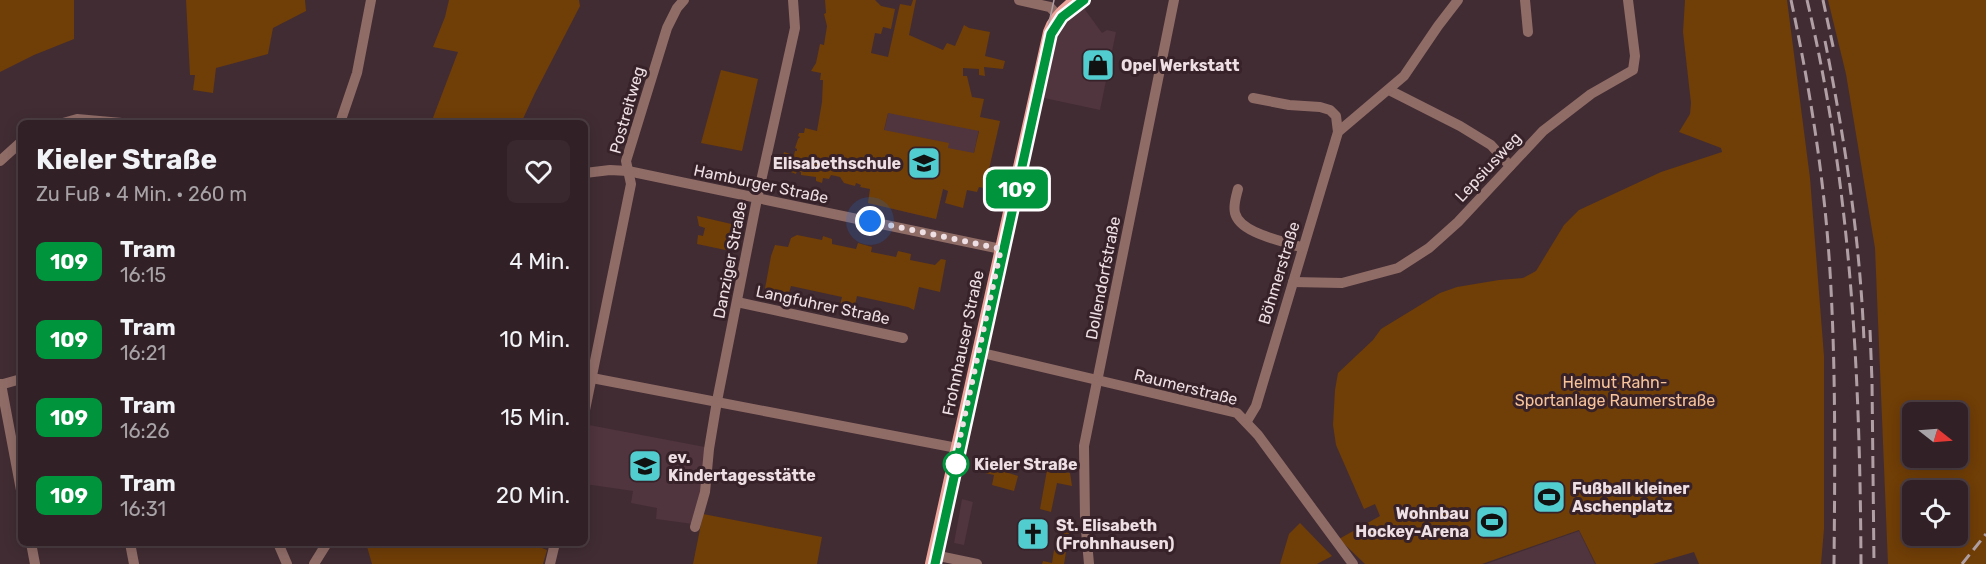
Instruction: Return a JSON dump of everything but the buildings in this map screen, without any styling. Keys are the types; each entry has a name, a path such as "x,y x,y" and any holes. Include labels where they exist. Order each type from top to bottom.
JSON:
{"main road":[{"name":"Frohnhauser Straße","path":"933,560 1050,32 1059,17 1077,0"}],"street":[{"path":"341,120 357,73 371,0"},
{"name":"Postreitweg","path":"588,396 631,184 626,161 667,28 684,0"},
{"name":"Danziger Straße","path":"695,526 705,492 717,401 757,199 795,28 793,0"},
{"path":"1019,0 1050,7 1059,17"},
{"name":"Dollendorfstraße","path":"1089,564 1083,455 1088,419 1174,0"},
{"path":"1338,132 1389,90 1416,61 1458,0"},
{"path":"1526,0 1528,32"},
{"name":"Lepsiusweg","path":"1293,282 1342,283 1398,268 1429,248 1458,222 1544,131 1591,94 1633,70 1635,56 1628,0"},
{"path":"1389,90 1460,126 1491,145 1510,166"},
{"path":"1252,98 1330,110 1336,116 1338,132"},
{"name":"Böhmerstraße","path":"1247,421 1256,406 1338,132"},
{"path":"0,161 18,145"},
{"name":"Hamburger Straße","path":"588,173 628,171 1001,249"},
{"path":"1238,189 1235,208 1240,222 1256,232 1303,248"},
{"name":"Langfuhrer Straße","path":"737,302 903,338"},
{"name":"Raumerstraße","path":"978,352 1097,382 1237,413 1247,421 1353,564"},
{"path":"592,378 957,448"},
{"path":"18,381 1,385 18,474"},
{"path":"32,546 35,564"},
{"path":"131,546 134,564"},
{"path":"279,546 287,564"},
{"path":"314,564 325,546"},
{"path":"550,564 554,546"},
{"path":"933,560 977,564"}],"shaded area":[{"path":"1083,7 1102,33 1107,30 1116,32 1100,110 1044,98 1056,41 1065,23"},
{"name":"Elisabethschule","path":"891,100 981,120 965,194 943,189 936,219 868,203"},
{"name":"ev. Kindertagesstätte","path":"589,425 705,447 703,492 693,524 656,519 657,508 631,503 633,491 588,484"},
{"path":"962,499 973,502 964,545 954,543"},
{"path":"1579,531 1595,564 1486,564"}],"green space":[{"path":"0,0 74,0 74,39 0,72"},
{"path":"186,0 305,0 306,11 273,28 268,54 216,68 213,93 193,90 195,75 190,75"},
{"path":"449,0 579,0 580,6 522,120 432,120 458,52 433,47"},
{"path":"825,0 875,0 881,6 895,9 891,29 883,27 881,34 875,33 871,53 888,57 900,4 911,6 913,0 916,0 909,35 943,50 947,43 955,46 964,25 990,32 985,56 1005,61 1003,69 984,67 985,76 979,75 979,69 963,68 963,76 967,76 972,97 984,99 980,117 1000,121 987,178 990,179 988,189 979,187 977,192 967,190 963,208 945,203 948,191 943,189 936,219 868,203 870,189 860,187 861,185 856,183 855,186 844,183 840,177 831,175 829,179 823,178 822,183 816,181 816,177 801,175 801,172 797,171 796,174 777,167 781,165 784,152 794,155 797,151 795,148 800,137 799,133 804,133 805,128 817,131 823,80 820,80 821,73 811,71 816,63 820,44 824,45 827,26 824,14 826,13","holes":["888,113 979,131 974,153 948,148 949,143 884,130"]},
{"name":"Helmut Rahn- Sportanlage Raumerstraße","path":"1685,0 1787,0 1810,178 1824,356 1824,529 1821,564 1699,564 1694,552 1653,564 1596,564 1579,530 1482,564 1365,564 1339,539 1380,516 1375,504 1364,509 1336,445 1333,425 1338,373 1373,340 1381,329 1440,293 1457,287 1523,278 1536,271 1564,225 1579,210 1661,172 1722,152 1721,148 1679,132 1690,114 1691,103 1683,32"},
{"path":"1828,0 1986,0 1986,564 1888,564 1875,248 1846,74"},
{"path":"721,70 758,79 742,151 701,143"},
{"path":"697,216 740,226 735,252 697,244 698,235 703,236 705,228 699,226"},
{"path":"797,235 822,240 823,236 832,239 832,244 856,249 858,243 872,247 871,252 896,257 898,251 911,254 910,260 935,265 941,259 946,260 940,292 919,287 914,310 857,296 854,309 840,305 842,297 791,286 789,293 780,291 778,296 764,294 775,245 788,247 791,238"},
{"path":"987,466 1018,476 1014,491 992,485 994,475 985,473"},
{"path":"1047,470 1070,473 1072,486 1057,483 1051,512 1040,509"},
{"path":"703,514 822,537 817,564 693,564"},
{"path":"1059,522 1070,527 1064,564 1042,564 1043,561 1052,563 1054,550 1063,543 1065,536"},
{"path":"1300,523 1332,556 1317,564 1280,564 1289,534"},
{"path":"367,546 542,546 547,550 543,564 372,564"}],"tram line":[{"path":"1047,32 1054,0"},
{"path":"935,564 1051,34 1062,17 1084,0"},
{"name":"109","path":"935,564 1051,34 1062,17 1084,0"}],"railway":[{"path":"1791,0 1814,127 1829,256 1834,371 1834,564"},
{"path":"1807,0 1834,139 1850,280 1858,422 1861,564"},
{"path":"1823,0 1834,51"},
{"path":"1825,41 1850,190 1859,265 1864,341"},
{"path":"1870,330 1874,564"},
{"path":"1962,564 1986,534"}],"place":[{"name":"Opel Werkstatt","path":"1098,65"},
{"name":"Elisabethschule","path":"924,163"},
{"name":"Kieler Straße","path":"956,464"},
{"name":"ev. Kindertagesstätte","path":"645,466"},
{"name":"Fußball kleiner Aschenplatz","path":"1549,497"},
{"name":"Wohnbau Hockey-Arena","path":"1492,522"},
{"name":"St. Elisabeth (Frohnhausen)","path":"1033,534"}],"route":[{"path":"870,221 1001,249 954,465 956,464"}]}
